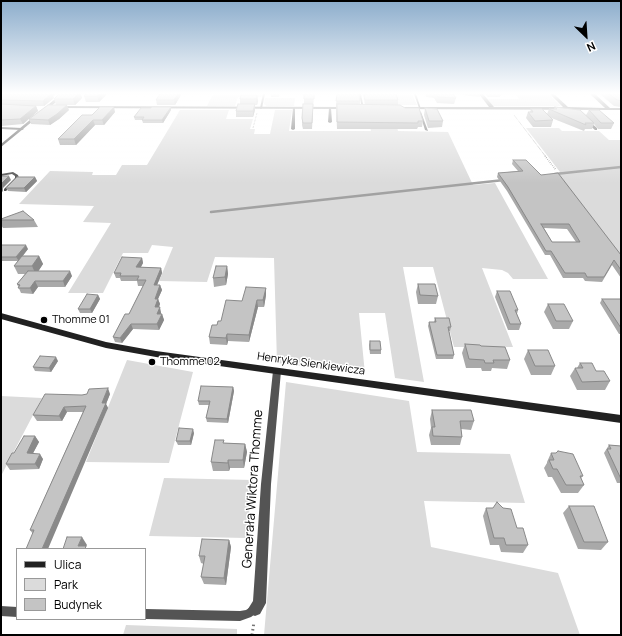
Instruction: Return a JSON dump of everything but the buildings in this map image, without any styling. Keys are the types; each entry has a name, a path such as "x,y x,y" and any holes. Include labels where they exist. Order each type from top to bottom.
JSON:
{"street":[{"path":"1,146 28,124"},
{"name":"Henryka Sienkiewicza","path":"1,316 106,344 156,354 621,419"},
{"name":"Generała Wiktora Thomme","path":"255,609 259,603 266,484 277,371"}],"lane":[{"path":"293,124 293,129"},
{"path":"425,124 427,130"},
{"path":"590,124 596,129"},
{"path":"1,128 22,129"},
{"path":"1,175 13,173 17,176 17,178 5,190"},
{"path":"146,614 240,616 248,614 255,609"},
{"path":"1,611 16,612"}],"path":[{"path":"253,128 255,124"},
{"path":"521,124 556,170"}],"green space":[{"path":"172,124 252,124 250,129 255,129 254,134 270,134 272,124 290,124 289,131 371,131 370,124 396,124 398,131 448,132 473,185 495,183 548,279 513,279 508,273 502,270 482,268 513,347 454,347 433,267 403,267 424,382 395,378 385,313 359,313 365,374 277,363 274,258 215,257 207,282 159,281 173,247 152,245 148,253 123,253 103,293 68,293 111,223 83,222 94,206 19,204 50,171 93,172 92,175 116,175 122,165 147,165"},
{"path":"526,128 559,128 562,131 599,131 609,140 621,140 621,258 556,173 560,172"},
{"path":"127,360 193,372 169,463 86,462"},
{"path":"286,382 409,401 417,452 510,454 525,503 424,501 431,547 558,573 580,635 264,635"},
{"path":"1,396 42,398 1,476"},
{"path":"164,478 253,480 246,538 149,536"},
{"path":"126,625 237,629 237,635 123,635"}],"waterway":[{"path":"555,174 621,167"},
{"path":"211,212 504,180"}],"place":[{"name":"Thomme 01","path":"44,320"},
{"name":"Thomme 02","path":"152,362"}]}
